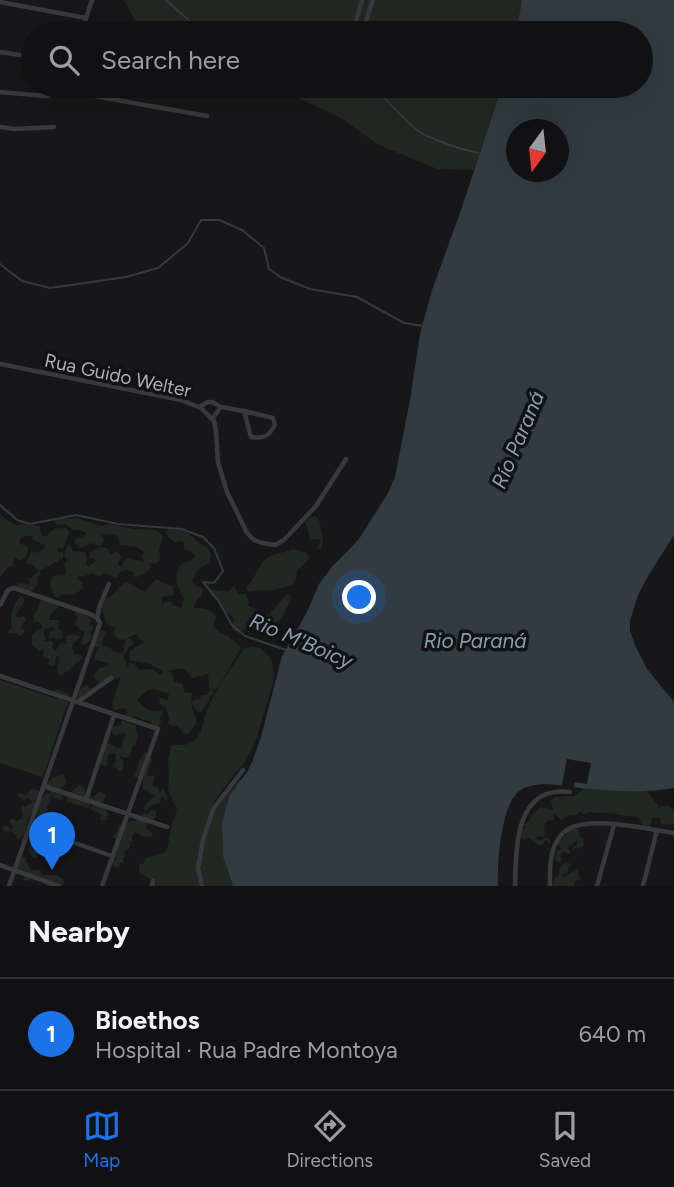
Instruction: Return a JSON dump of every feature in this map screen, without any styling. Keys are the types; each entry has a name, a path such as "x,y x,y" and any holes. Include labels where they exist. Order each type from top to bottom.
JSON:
{"street":[{"path":"85,21 92,0"},
{"path":"356,21 362,0"},
{"path":"366,21 373,0"},
{"path":"0,2 86,18"},
{"path":"0,52 21,55"},
{"path":"0,92 21,94"},
{"path":"106,98 207,116"},
{"path":"0,127 54,127"},
{"name":"Rua Guido Welter","path":"0,364 181,400 199,407 212,419"},
{"path":"199,407 208,402 273,418 275,425 270,434 251,437 244,411"},
{"path":"221,407 212,419 216,432 218,462 227,492 247,533 254,540 275,545 284,540 316,506 346,459"},
{"path":"9,886 75,702 100,605 109,584"},
{"path":"0,605 10,589 19,589 80,610 98,620"},
{"path":"0,676 159,729 102,886"},
{"path":"75,702 111,678"},
{"path":"86,800 114,715"},
{"path":"202,886 198,868 212,809 243,770"},
{"path":"44,786 167,827"},
{"path":"515,886 519,829 526,812 545,795 570,792"},
{"path":"550,886 552,852 557,840 576,825 614,825 674,833"},
{"path":"597,886 614,825"},
{"path":"29,827 112,856"},
{"path":"643,886 657,830"},
{"path":"0,865 59,886"}],"shaded area":[{"path":"124,0 522,0 518,21 135,21"},
{"path":"298,98 498,98 474,170 437,169 379,145 339,117"},
{"path":"0,514 18,526 39,526 42,536 60,528 66,528 70,533 63,548 58,548 58,552 63,552 63,558 40,571 37,585 30,591 24,591 18,586 19,583 30,584 29,579 39,571 27,563 27,560 31,551 37,553 44,549 45,545 33,540 32,536 20,538 19,543 28,547 28,552 20,560 15,558 12,566 0,577"},
{"path":"315,516 319,519 323,541 318,550 321,540 310,540 305,523"},
{"path":"77,518 101,526 110,524 156,530 161,533 163,539 159,548 160,560 149,563 151,566 148,571 137,577 127,570 121,571 116,578 105,573 99,576 91,573 78,576 83,588 74,595 62,594 57,598 50,585 53,577 64,576 66,573 65,563 68,560 65,551 68,545 73,551 85,552 86,565 89,566 96,561 90,558 89,554 100,548 108,549 110,555 118,551 121,557 118,564 121,567 129,558 144,562 141,556 144,552 137,547 120,545 114,534 102,535 102,545 93,543 81,548 75,543 75,539 86,533 73,530 65,524 56,525 54,521"},
{"path":"168,529 186,531 208,548 211,555 209,563 198,570 192,582 203,588 202,596 195,602 194,608 213,613 216,616 213,626 241,647 218,688 212,689 214,692 201,712 192,704 197,723 189,733 184,734 177,725 168,724 166,708 159,703 160,698 168,700 169,694 148,690 137,701 145,708 164,712 157,727 136,716 128,718 125,708 114,710 112,705 121,676 77,700 80,689 86,685 91,689 100,682 93,676 99,668 107,667 109,663 95,660 100,647 94,646 99,632 106,631 101,645 110,647 113,652 123,653 126,639 120,640 113,634 115,628 107,624 102,610 104,599 126,582 145,592 156,579 173,587 173,595 162,597 162,606 171,601 173,605 181,608 184,600 176,582 177,574 181,564 196,556 184,549 184,543 181,541 175,542 166,533","holes":["136,634 140,640 145,641 129,652 130,660 150,664 164,671 160,674 152,669 139,670 135,664 130,663 127,668 123,657 134,644 127,638","183,668 192,678 208,674 210,691 201,695 200,699 193,700 192,704 192,693 184,692 183,684 174,682 173,673 166,671"]},
{"path":"293,549 305,552 310,558 297,571 292,585 275,590 247,591 266,559"},
{"path":"234,586 239,595 246,593 248,606 255,608 262,616 269,614 286,595 292,598 275,624 268,627 250,626 240,633 232,630 234,619 222,610 210,594 211,590 229,591"},
{"path":"21,596 24,602 16,616 24,616 26,619 21,627 25,631 21,636 7,632 12,628 12,611"},
{"path":"47,600 58,606 49,620 60,620 58,628 63,631 63,637 49,638 54,627 44,629 45,641 52,641 54,651 61,643 67,644 66,636 75,634 80,637 72,649 75,655 80,654 84,658 62,675 57,674 59,656 56,657 55,665 49,666 50,659 43,655 44,650 39,651 32,645 32,635 43,628 40,623 34,621 34,614 38,610 39,602"},
{"path":"77,611 89,617 89,624 94,629 89,633 92,635 90,641 84,645 81,643 85,630 75,625"},
{"path":"251,646 260,648 272,661 274,679 256,740 246,760 216,798 209,813 197,868 200,886 153,886 154,881 139,873 139,866 146,858 167,851 177,810 168,791 168,759 172,745 189,744 196,739 217,690 244,649"},
{"path":"0,680 57,699 54,691 58,689 68,693 69,696 61,699 68,702 43,777 0,763"},
{"path":"122,720 135,725 138,737 129,757 121,756 124,761 122,771 119,771 113,766 115,753 109,754 105,766 101,764 101,754 105,743 117,748 122,747 126,735 122,732 115,736 112,727 120,725"},
{"path":"145,752 152,760 147,774 148,777 153,775 155,778 152,786 157,787 160,793 163,789 168,799 165,801 161,796 160,802 146,811 145,805 156,795 143,789 143,778 134,777"},
{"path":"64,775 67,782 61,788 63,798 55,799 52,795 48,810 40,819 37,818 40,801 47,793 51,794 46,788 50,780"},
{"path":"243,779 223,818 222,843 233,886 204,886 200,868 214,810 239,780"},
{"path":"79,785 92,797 100,792 106,795 103,802 108,819 102,821 101,814 90,809 92,801 88,808 67,802 67,793"},
{"path":"33,789 39,791 39,796 33,801 37,802 25,833 17,839 11,831 3,831 3,827 8,826 11,830 11,819 15,819 15,822 23,818 21,808 26,808 33,802 17,796 19,793 27,795"},
{"path":"584,789 647,791 658,808 666,805 674,810 674,824 661,825 660,818 652,817 650,828 643,827 638,817 592,812 582,814 582,811 561,820 554,813 554,820 547,821 544,826 545,836 539,835 535,839 547,837 551,842 546,840 541,846 521,837 521,831 527,827 523,825 530,821 540,807 553,810 551,801 554,797 574,796"},
{"path":"152,810 156,812 156,818 148,820 146,828 153,833 152,836 145,837 135,832 132,842 129,841 129,849 123,852 126,854 124,863 115,867 112,864 118,851 113,836 118,827 136,821"},
{"path":"43,827 58,833 54,837 48,836 45,846 36,858 31,856 28,850 34,834 41,835"},
{"path":"577,828 584,846 573,850 578,839 568,848 571,852 568,854 564,851 560,855 562,861 555,860 556,851 561,849 557,843"},
{"path":"23,857 26,857 31,870 39,870 43,875 58,876 64,880 63,885 55,886 57,880 52,882 52,886 47,886 35,876 28,881 23,880 25,875 18,870"},
{"path":"566,862 571,864 568,872 561,873 564,877 577,869 580,879 575,881 574,886 553,886 555,878 560,874 558,871"}],"water":[{"name":"Rio Paraná","path":"522,0 674,0 674,535 638,595 630,621 630,631 647,669 674,702 674,788 619,791 542,784 525,788 512,799 504,822 499,851 498,886 233,886 223,856 222,823 230,795 252,762 282,656 307,612 319,584 359,539 395,477 420,334 432,290 498,98 653,98 653,21 518,21"}],"pier":[{"path":"567,759 591,763 587,784 575,782 573,790 561,789"}],"waterway":[{"path":"166,0 190,21"},
{"path":"384,98 422,133 446,144 478,153"},
{"path":"0,264 22,281 50,288 126,277 158,268 188,243 201,220 219,220 242,230 264,248 269,269 280,277 310,289 357,297 404,323 424,326"},
{"name":"Rio M'Boicy","path":"0,505 17,520 30,524 76,515 118,524 182,529 203,537 214,548 223,571 214,583 203,582 218,600 232,625 245,636 286,650"}],"place":[{"name":"Bioethos","path":"52,870"}],"water label":[{"name":"Río Paraná","path":"518,440"}]}
